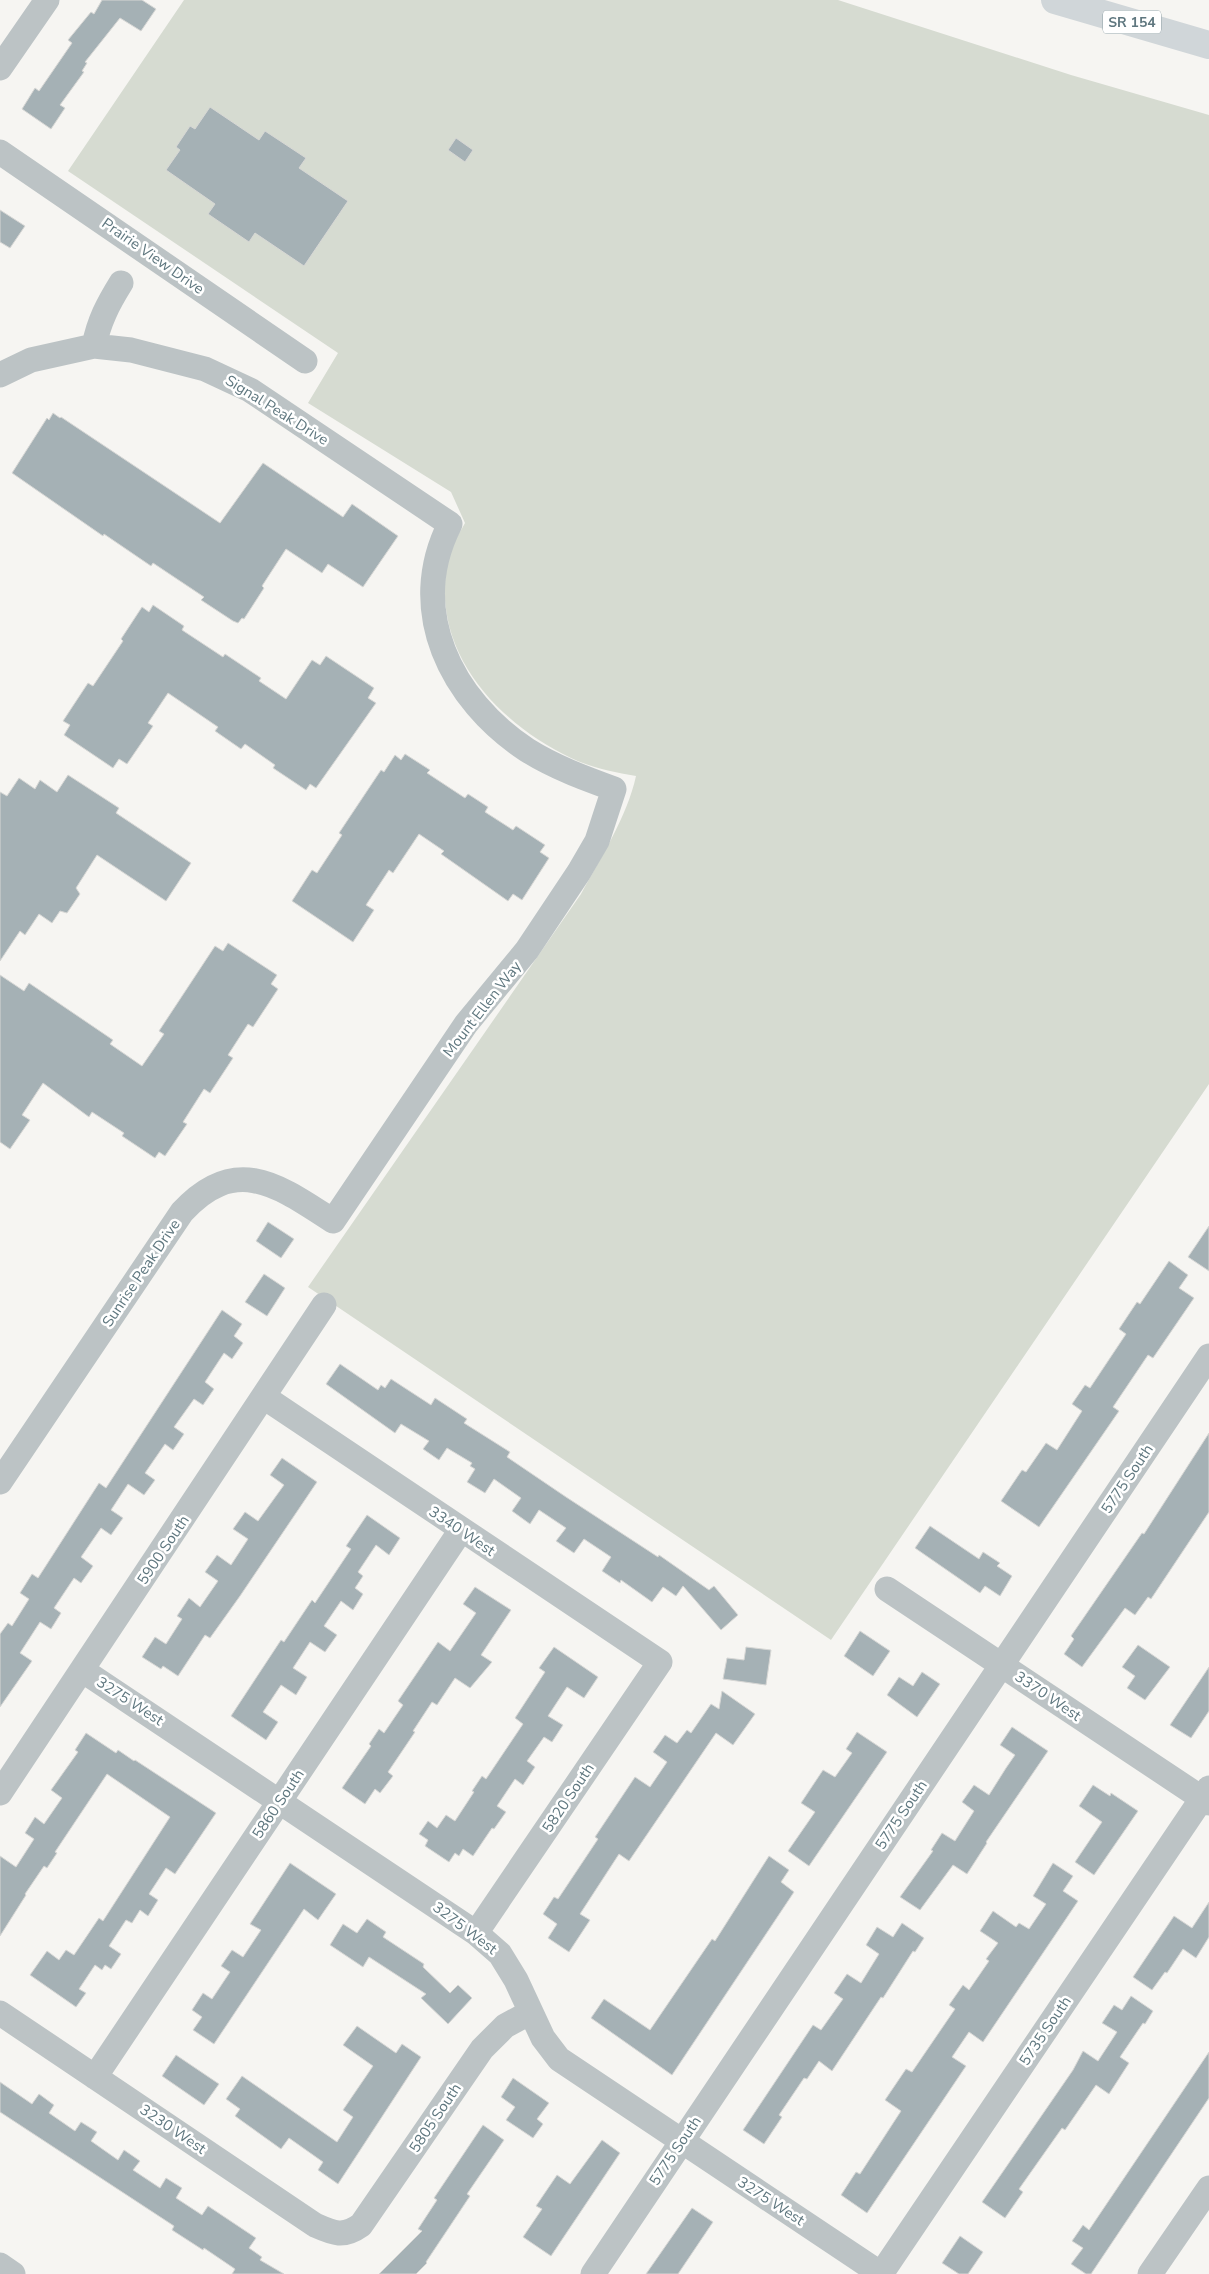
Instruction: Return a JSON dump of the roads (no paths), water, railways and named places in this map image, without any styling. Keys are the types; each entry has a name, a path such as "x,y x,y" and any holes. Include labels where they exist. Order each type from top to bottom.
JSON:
{"highway":[{"name":"SR 154","path":"1055,0 1209,45"}],"street":[{"path":"0,68 47,0"},
{"name":"Prairie View Drive","path":"0,152 305,361"},
{"path":"94,346 98,327 105,309 121,283"},
{"name":"Signal Peak Drive","path":"0,375 31,360 94,346 130,350 204,369 229,378 250,390 450,524 434,564 432,593 437,635 457,677 482,710 526,749 564,770 614,789"},
{"name":"Mount Ellen Way","path":"333,1221 466,1024 527,950 579,872 600,834 614,789"},
{"name":"Sunrise Peak Drive","path":"3,1470 182,1212 200,1195 220,1183 256,1180 280,1188 333,1221"},
{"name":"5900 South","path":"0,1793 324,1305"},
{"name":"5775 South","path":"593,2274 1209,1356"},
{"name":"3340 West","path":"264,1397 660,1662"},
{"name":"5860 South","path":"95,2077 461,1530"},
{"name":"3370 West","path":"887,1589 1207,1797"},
{"name":"5820 South","path":"476,1933 660,1662"},
{"name":"3275 West","path":"82,1670 280,1800 476,1933 500,1954 516,1980 543,2038 559,2059 881,2274"},
{"name":"5735 South","path":"881,2274 1207,1797"},
{"name":"3230 West","path":"0,2013 315,2225 332,2233 350,2233"},
{"name":"5805 South","path":"350,2233 369,2216 482,2049 505,2026 530,2013"},
{"path":"1150,2274 1209,2188"},
{"path":"0,2265 13,2274"}]}
